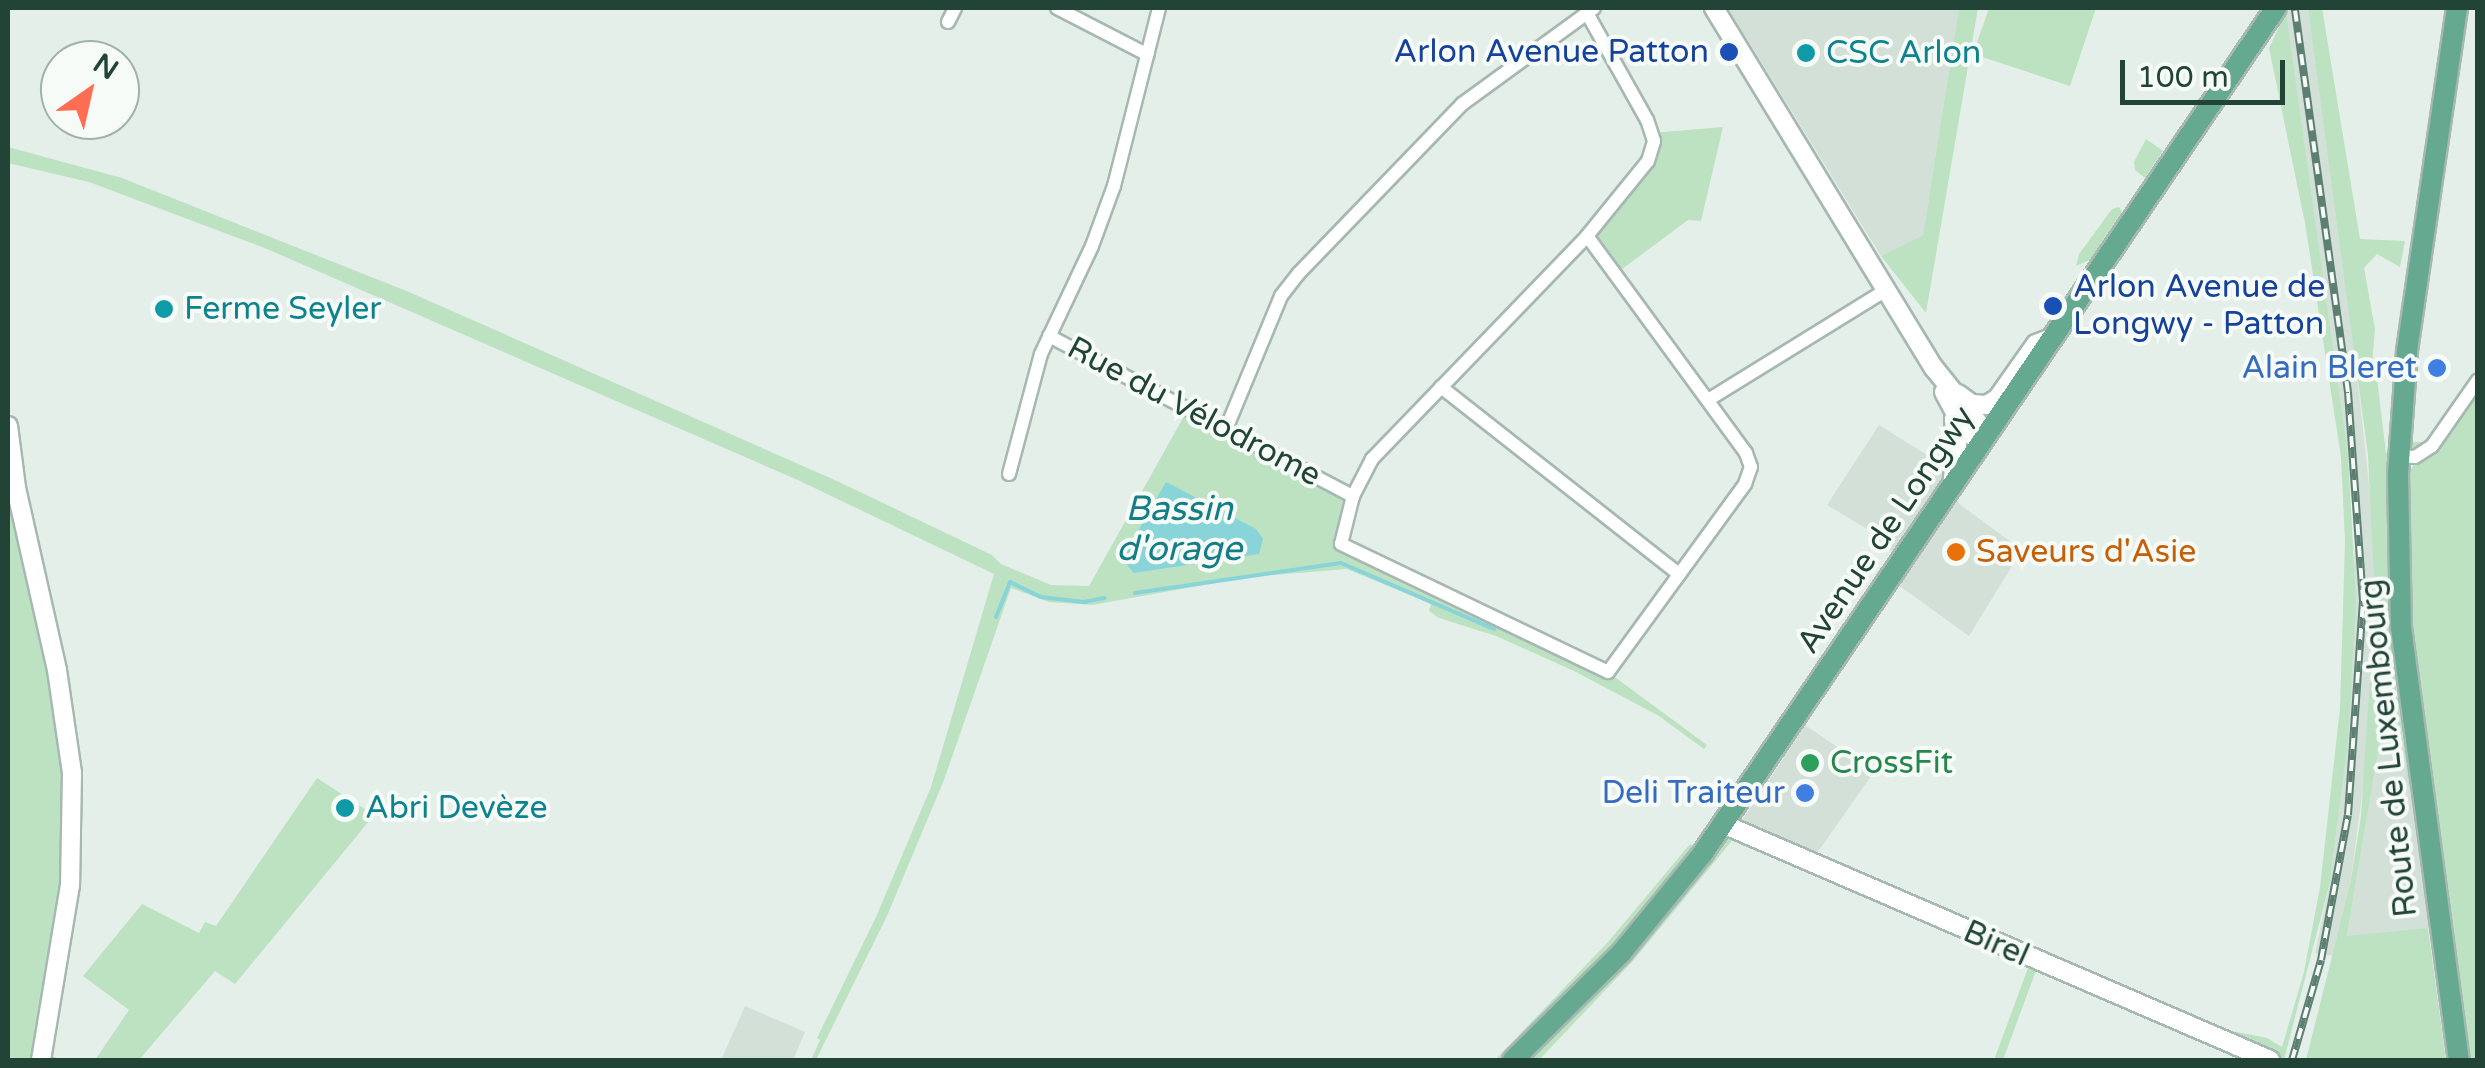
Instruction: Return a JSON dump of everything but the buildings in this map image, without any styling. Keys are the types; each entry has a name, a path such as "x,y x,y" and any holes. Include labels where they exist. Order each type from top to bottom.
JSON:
{"main road":[{"name":"Avenue de Longwy","path":"1514,1060 1622,952 1723,824 2276,8"},
{"name":"Route de Luxembourg","path":"2457,8 2398,456 2401,627 2459,1060"}],"street":[{"path":"948,22 956,8"},
{"path":"1056,8 1148,55"},
{"path":"1009,474 1049,336 1092,246 1114,186 1159,8"},
{"path":"1719,9 1934,368 1984,438"},
{"path":"1226,428 1281,296 1299,272 1462,104 1590,10 1648,120 1654,141 1637,180 1372,459 1353,496"},
{"path":"1441,387 1679,574 1744,484 1751,467 1746,452 1586,236"},
{"path":"1708,400 1886,290"},
{"name":"Rue du Vélodrome","path":"1049,336 1353,496 1341,544 1608,672 1679,574"},
{"path":"1934,368 1972,404 1986,405 1997,400 2036,344 2052,338"},
{"path":"1934,368 1953,414 1966,431 1984,438"},
{"path":"2398,456 2425,453 2478,380"},
{"path":"1952,486 1957,445 1953,414"},
{"path":"8,426 20,504 57,670 72,773 70,884 41,1060"},
{"name":"Birel","path":"1723,824 2270,1060"}],"shaded area":[{"path":"1728,8 1959,8 1923,235 1881,256"},
{"path":"2285,8 2308,8 2349,300 2375,540 2369,743 2350,885 2334,956 2315,953 2330,882 2348,742 2355,541 2348,455"},
{"path":"1879,425 1946,467 1959,504 2022,550 1969,636 1890,579 1901,561 1872,532 1827,505"},
{"path":"1805,725 1874,772 1815,856 1750,829 1743,819"},
{"path":"2404,742 2408,786 2420,785 2440,927 2347,937 2379,745"},
{"path":"745,1006 805,1032 793,1060 721,1060"}],"green space":[{"path":"1959,8 1978,8 1926,313 1881,256 1923,235"},
{"path":"1989,8 2096,8 2070,86 1973,54"},
{"path":"2308,8 2322,8 2360,239 2405,241 2400,267 2377,254 2364,268 2375,329 2371,377 2377,378 2386,453 2398,456 2398,474 2409,473 2415,462 2410,442 2425,442 2477,371 2478,1060 2471,1060 2455,944 2442,945 2420,785 2408,786 2403,742 2379,746 2347,936 2428,928 2446,1060 2306,1060 2350,885 2361,816 2375,601 2368,455"},
{"path":"2286,12 2348,455 2356,600 2348,742 2330,882 2284,1060 2240,1060 2194,1035 2037,968 2003,1060 1994,1060 2028,968 1735,837 1633,961 1539,1060 1495,1060 1608,942 1690,844 1703,853 1723,824 2197,1024 2267,1038 2282,1047 2304,972 2320,887 2340,708 2345,541 2341,457 2305,223 2269,48"},
{"path":"1723,127 1701,221 1688,220 1614,275 1587,236 1637,180 1652,133"},
{"path":"2146,139 2163,151 2145,178 2135,170 2134,162"},
{"path":"8,147 122,178 409,292 837,481 1051,585 1089,586 1188,409 1353,496 1342,544 1608,672 1707,745 1704,749 1659,716 1574,671 1496,636 1439,618 1429,611 1431,604 1347,569 1249,577 1092,605 1049,602 1011,588 944,780 887,916 816,1060 811,1060 820,1040 817,1038 876,917 931,787 994,574 800,481 267,249 89,182 8,163"},
{"path":"2119,207 2122,212 2090,260 2076,266 2079,254 2112,209"},
{"path":"8,426 73,826 42,1051 61,1060 8,1060"},
{"path":"317,778 374,815 235,984 215,971 139,1060 95,1060 129,1010 83,976 142,904 199,933 205,922 216,926"}],"water":[{"name":"Bassin d'orage","path":"1166,482 1256,529 1263,539 1259,554 1134,573 1126,564 1126,552"}],"waterway":[{"path":"1135,593 1341,563 1494,629"},
{"path":"996,617 1010,582 1041,597 1084,602 1105,598"}],"railway":[{"path":"2292,1060 2321,960 2348,815 2363,601 2348,392 2295,8"}],"place":[{"name":"Arlon Avenue Patton","path":"1729,52"},
{"name":"CSC Arlon","path":"1806,53"},
{"name":"Arlon Avenue de Longwy - Patton","path":"2053,306"},
{"name":"Ferme Seyler","path":"164,309"},
{"name":"Alain Bleret","path":"2437,368"},
{"name":"Saveurs d'Asie","path":"1956,552"},
{"name":"CrossFit","path":"1810,763"},
{"name":"Deli Traiteur","path":"1805,793"},
{"name":"Abri Devèze","path":"345,808"}]}
